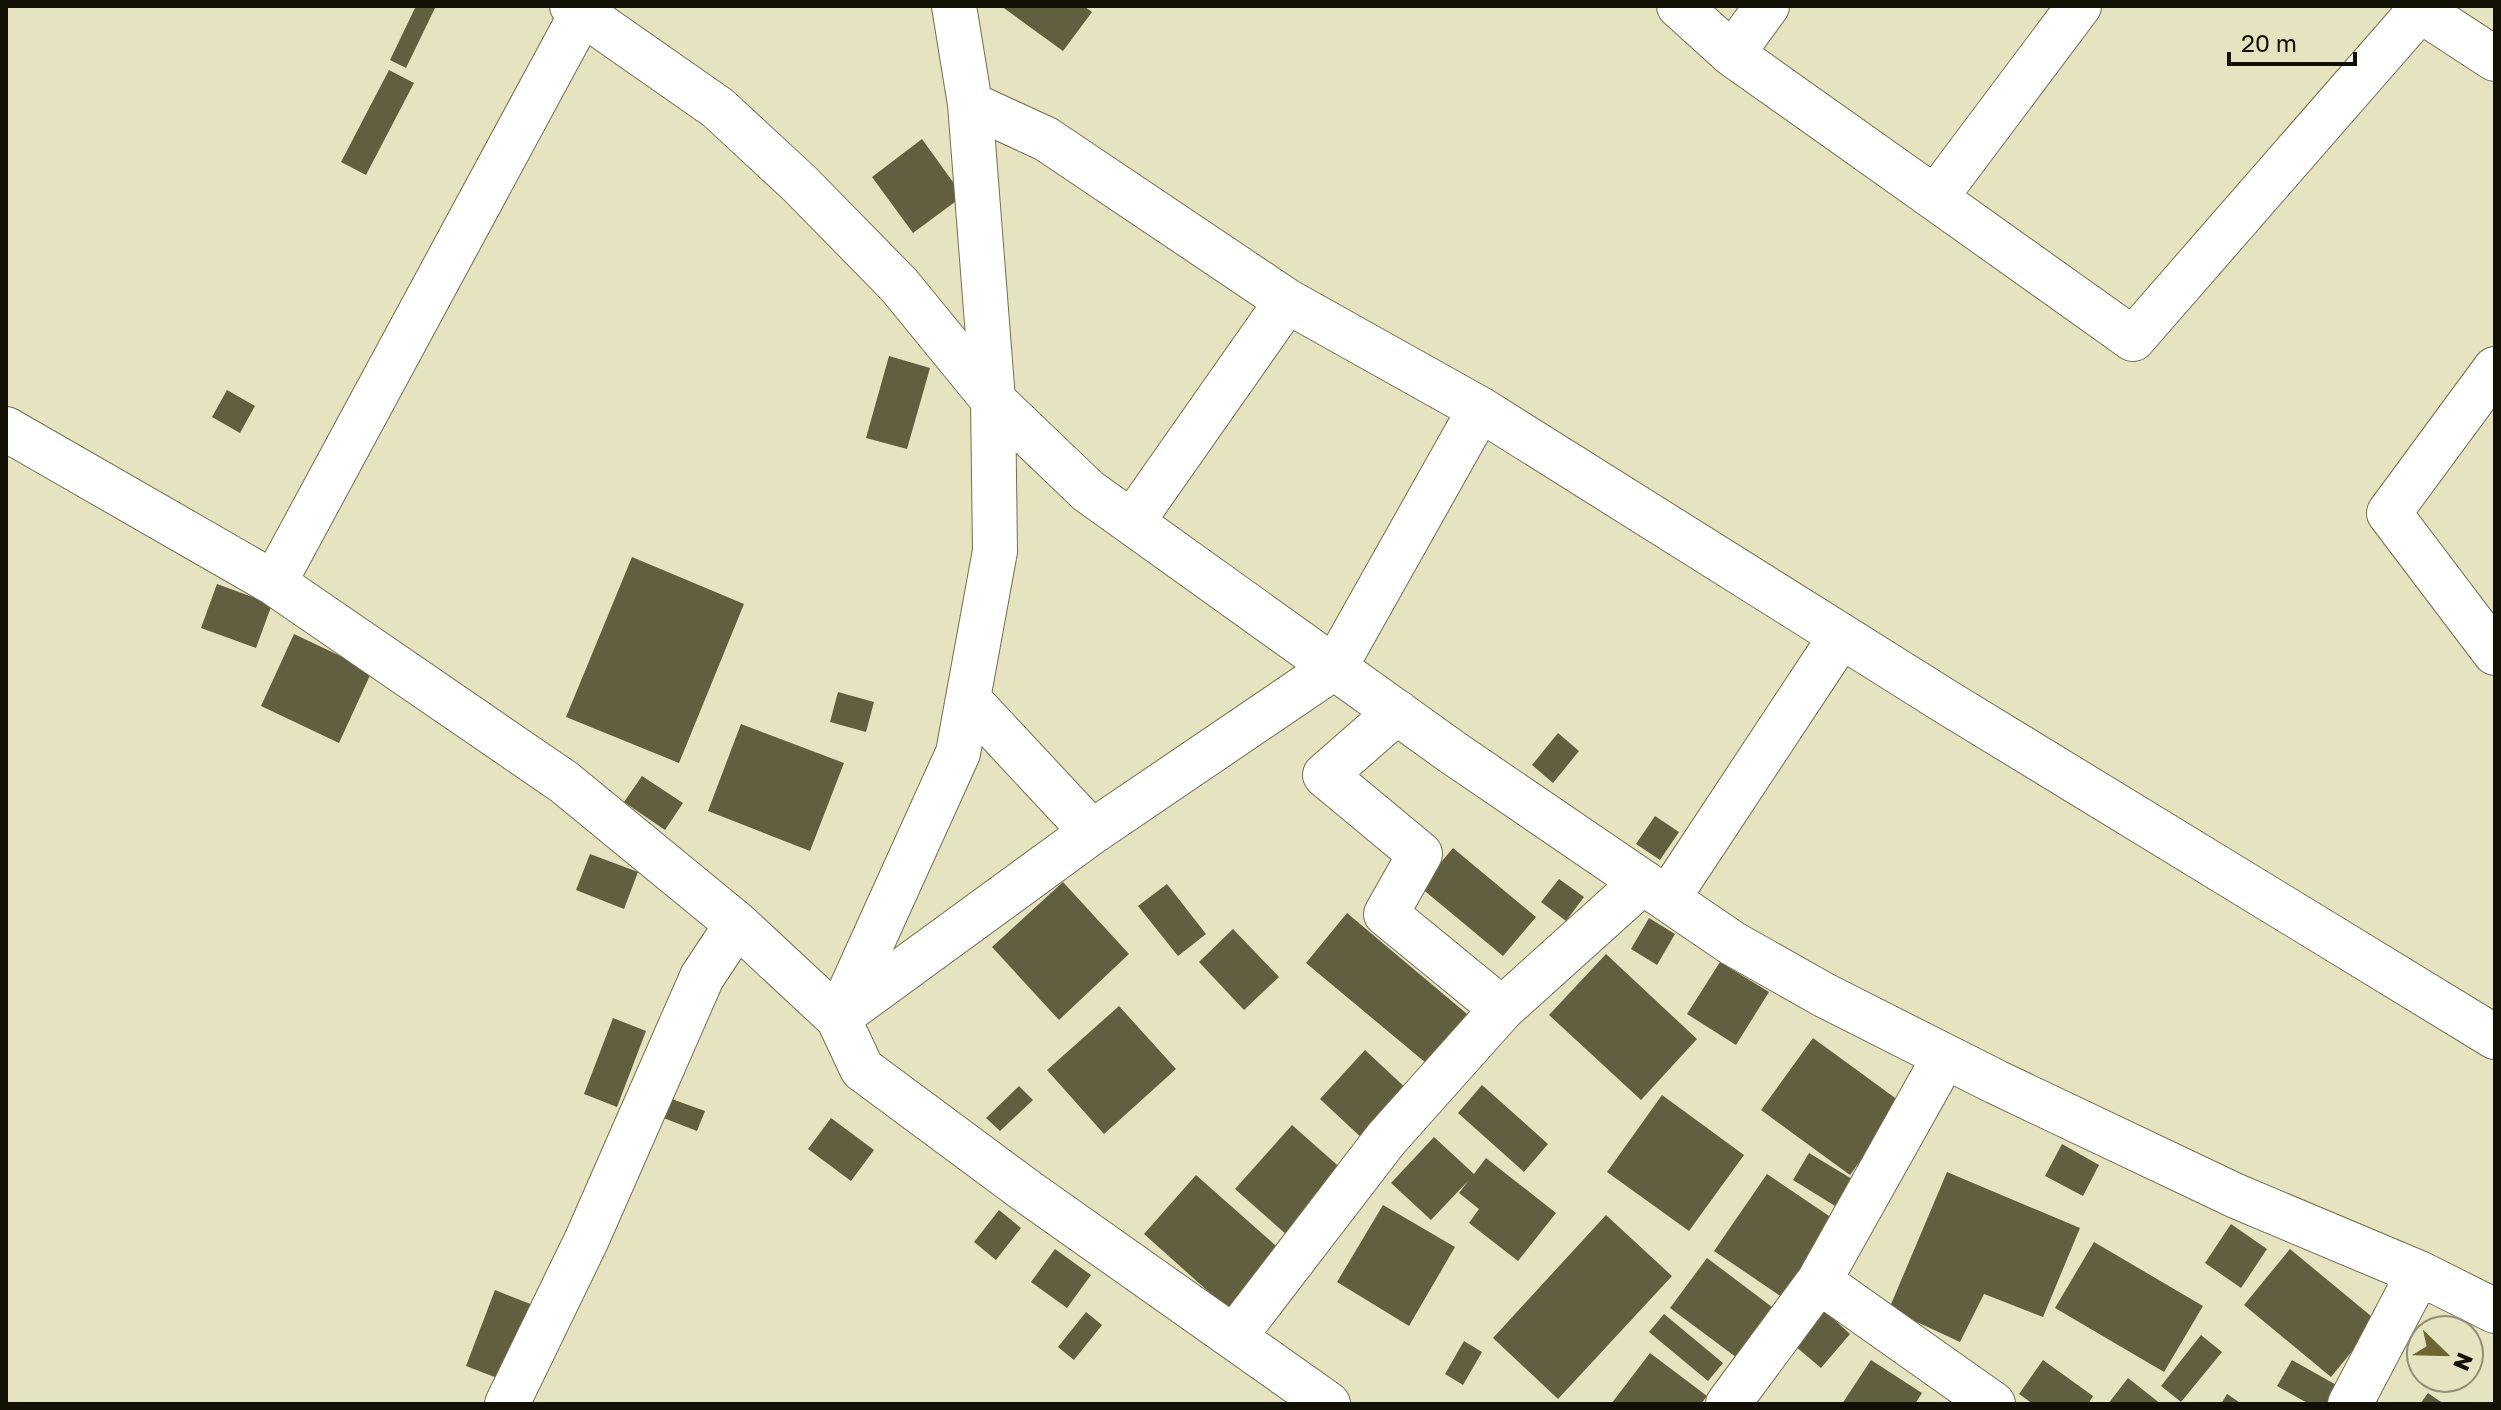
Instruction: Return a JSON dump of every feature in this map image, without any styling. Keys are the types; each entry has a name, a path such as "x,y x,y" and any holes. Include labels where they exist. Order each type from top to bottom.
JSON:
{"street":[{"path":"838,1018 958,753 995,551 993,400 970,104 954,6"},
{"path":"1679,6 1732,54 2133,339 2419,7 2495,59"},
{"path":"1732,54 1767,6"},
{"path":"1935,198 2079,6"},
{"path":"274,583 577,10 718,108 800,184 899,285 993,400 1088,491 1397,712 1732,943 1824,995 1945,1056 2236,1196 2419,1273 2495,1311"},
{"path":"970,104 1046,139 1287,301 1480,409 1841,636 2495,1037"},
{"path":"1132,522 1287,301"},
{"path":"2493,377 2389,513 2495,653"},
{"path":"838,1018 1092,832 1335,667 1480,409"},
{"path":"6,429 274,583 564,782 737,924 838,1018 862,1069 1028,1192 1328,1404"},
{"path":"1234,1337 1386,1139 1502,1009 1655,890 1841,636"},
{"path":"968,699 1092,832"},
{"path":"1397,712 1325,775 1420,854 1386,914 1502,1009"},
{"path":"507,1404 587,1239 702,977 737,924"},
{"path":"1728,1404 1819,1281 1945,1056"},
{"path":"2350,1404 2419,1273"},
{"path":"1819,1281 1993,1404"}],"building":[{"path":"416,6 436,6 406,68 390,60"},
{"path":"1001,6 1084,6 1092,12 1063,51"},
{"path":"389,70 414,83 366,175 341,162"},
{"path":"922,139 963,196 913,233 872,177"},
{"path":"889,356 930,368 907,449 866,438"},
{"path":"227,390 255,406 240,433 212,417"},
{"path":"632,557 744,604 679,763 566,717"},
{"path":"217,584 272,604 256,648 201,628"},
{"path":"294,634 372,671 339,743 261,706"},
{"path":"838,692 874,702 866,732 830,722"},
{"path":"741,724 844,763 810,851 708,811"},
{"path":"1558,733 1579,751 1553,783 1532,765"},
{"path":"642,776 683,803 665,830 624,802"},
{"path":"1655,816 1679,832 1660,860 1636,844"},
{"path":"1453,848 1536,917 1503,956 1420,887"},
{"path":"590,854 638,872 624,909 576,890"},
{"path":"1559,879 1584,897 1566,921 1541,902"},
{"path":"1063,882 1129,954 1059,1020 992,947"},
{"path":"1167,884 1206,934 1178,956 1138,906"},
{"path":"1347,913 1473,1019 1432,1068 1306,963"},
{"path":"1649,918 1675,934 1657,965 1631,949"},
{"path":"1233,929 1279,977 1244,1010 1199,962"},
{"path":"1606,954 1697,1039 1641,1100 1549,1015"},
{"path":"1720,962 1769,992 1736,1045 1687,1014"},
{"path":"1119,1006 1176,1069 1104,1134 1047,1070"},
{"path":"613,1018 646,1031 617,1107 584,1094"},
{"path":"1813,1038 1902,1103 1850,1175 1761,1110"},
{"path":"1365,1050 1410,1092 1365,1141 1320,1099"},
{"path":"1482,1085 1548,1144 1524,1172 1458,1113"},
{"path":"1019,1086 1033,1100 1000,1131 986,1118"},
{"path":"1662,1095 1744,1155 1689,1231 1607,1172"},
{"path":"669,1098 705,1111 697,1131 661,1117"},
{"path":"831,1118 874,1150 851,1181 808,1149"},
{"path":"1292,1125 1344,1171 1288,1236 1235,1189"},
{"path":"1434,1137 1474,1174 1486,1158 1556,1213 1518,1261 1469,1223 1479,1209 1459,1193 1468,1181 1431,1220 1391,1183"},
{"path":"2062,1144 2099,1165 2083,1196 2045,1176"},
{"path":"1809,1153 1857,1182 1840,1209 1793,1180"},
{"path":"1947,1172 2080,1228 2043,1317 1984,1294 1960,1342 1889,1309"},
{"path":"1767,1174 1835,1220 1782,1297 1714,1251"},
{"path":"1196,1175 1282,1251 1229,1310 1144,1234"},
{"path":"1383,1205 1455,1247 1409,1326 1337,1282"},
{"path":"999,1210 1021,1228 996,1260 974,1242"},
{"path":"1606,1215 1672,1276 1558,1399 1493,1338"},
{"path":"2231,1224 2267,1249 2241,1288 2205,1263"},
{"path":"2094,1242 2203,1306 2164,1372 2055,1308"},
{"path":"1055,1249 1091,1275 1067,1308 1031,1282"},
{"path":"2290,1249 2377,1321 2331,1377 2244,1305"},
{"path":"1707,1258 1780,1313 1744,1363 1670,1308"},
{"path":"495,1290 533,1305 505,1381 466,1366"},
{"path":"1825,1311 1850,1334 1821,1368 1795,1346"},
{"path":"1086,1312 1102,1325 1074,1360 1058,1347"},
{"path":"1664,1314 1723,1363 1708,1381 1649,1332"},
{"path":"2201,1335 2222,1352 2181,1402 2161,1386"},
{"path":"1464,1341 1482,1352 1463,1385 1445,1374"},
{"path":"1650,1353 1707,1396 1701,1404 1611,1404"},
{"path":"1871,1360 1922,1393 1915,1404 1842,1404"},
{"path":"2043,1360 2093,1396 2088,1404 2033,1404 2019,1394"},
{"path":"2292,1360 2347,1391 2340,1404 2309,1404 2277,1386"},
{"path":"2128,1378 2161,1404 2108,1404"},
{"path":"2227,1394 2242,1404 2221,1404"},
{"path":"2429,1394 2444,1404 2420,1404"}]}
